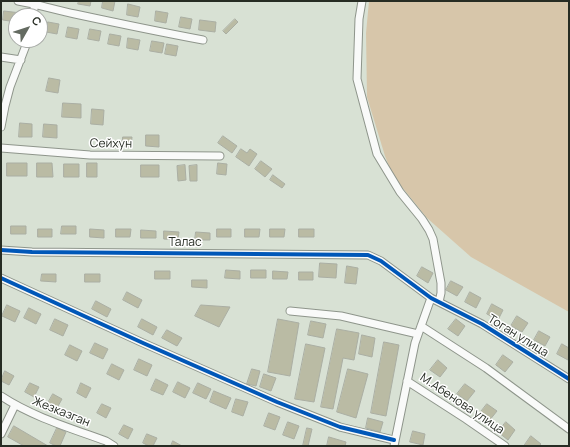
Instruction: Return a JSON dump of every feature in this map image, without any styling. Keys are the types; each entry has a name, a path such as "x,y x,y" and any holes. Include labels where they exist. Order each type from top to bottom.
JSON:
{"street":[{"path":"18,1 35,2 58,10 203,40"},
{"path":"362,1 359,19 357,78 377,154 400,192 425,224 433,239 441,283 439,302"},
{"path":"1,127 5,106 25,48"},
{"path":"1,57 21,60"},
{"name":"Сейхун","path":"1,148 90,155 220,156"},
{"name":"Талас","path":"1,250 32,252 368,255"},
{"name":"Тоган улица","path":"368,255 381,261 431,298 482,324 569,379"},
{"path":"1,278 142,343 277,402 340,427 394,443"},
{"name":"М.Абенова улица","path":"394,443 414,344 431,298"},
{"path":"290,311 341,316 418,334"},
{"path":"421,326 486,368 569,429"},
{"name":"М.Абенова улица","path":"407,381 494,443 504,446"},
{"name":"Жезказган","path":"1,396 45,420 114,446"},
{"path":"1,434 15,405"}],"shaded area":[{"path":"369,1 569,1 569,312 471,257 427,218 393,176 385,156 367,97 366,33"}],"building":[{"path":"79,1 91,1 90,6 78,4"},
{"path":"103,1 115,1 113,11 102,8"},
{"path":"128,4 140,7 138,17 127,15"},
{"path":"4,11 8,11 8,21 3,20"},
{"path":"156,11 168,13 166,23 155,21"},
{"path":"181,17 192,19 190,29 179,27"},
{"path":"235,19 238,22 226,34 223,31"},
{"path":"200,20 216,22 215,32 199,30"},
{"path":"48,22 59,24 57,34 48,32"},
{"path":"68,27 79,29 77,39 66,37"},
{"path":"90,29 101,31 99,41 88,39"},
{"path":"110,34 121,36 119,46 108,44"},
{"path":"128,38 140,40 138,50 127,48"},
{"path":"152,41 164,43 162,53 150,51"},
{"path":"167,44 178,46 176,56 165,54"},
{"path":"49,78 60,80 58,93 46,91"},
{"path":"63,103 81,104 81,118 62,117"},
{"path":"92,109 104,110 103,125 91,124"},
{"path":"20,123 32,124 32,137 19,137"},
{"path":"44,124 57,125 57,138 43,137"},
{"path":"146,135 159,135 159,147 146,146"},
{"path":"223,136 237,146 232,153 218,143"},
{"path":"123,137 132,137 131,147 118,146 118,141 122,141"},
{"path":"241,149 247,153 250,149 257,154 249,166 236,157"},
{"path":"261,161 272,169 265,177 255,169"},
{"path":"7,163 27,163 27,176 7,176"},
{"path":"37,163 52,163 53,177 37,177"},
{"path":"87,163 97,163 97,177 87,177"},
{"path":"218,163 227,164 226,175 217,174"},
{"path":"64,164 79,164 79,177 64,177"},
{"path":"141,165 159,165 159,177 141,177"},
{"path":"185,165 186,180 178,181 177,166"},
{"path":"197,165 197,181 190,181 189,166"},
{"path":"273,175 285,184 282,188 270,180"},
{"path":"11,226 26,226 26,234 11,234"},
{"path":"62,226 76,226 76,234 61,234"},
{"path":"38,229 52,229 52,237 38,237"},
{"path":"90,229 104,230 104,238 90,237"},
{"path":"116,229 131,229 130,237 116,237"},
{"path":"217,229 231,229 231,237 217,237"},
{"path":"245,229 260,229 259,237 245,237"},
{"path":"270,229 285,229 284,237 270,237"},
{"path":"299,229 314,229 314,237 299,237"},
{"path":"141,230 156,231 156,238 141,238"},
{"path":"164,231 179,232 178,240 164,239"},
{"path":"196,232 210,233 210,240 195,240"},
{"path":"320,263 337,264 336,278 319,277"},
{"path":"347,266 358,268 356,284 345,283"},
{"path":"422,267 433,273 428,283 417,276"},
{"path":"226,270 240,271 240,279 225,278"},
{"path":"251,270 266,270 266,278 251,278"},
{"path":"155,271 170,271 170,279 155,279"},
{"path":"273,271 288,272 287,279 273,279"},
{"path":"299,272 313,272 313,280 299,280"},
{"path":"42,274 56,274 56,282 41,281"},
{"path":"85,274 100,274 100,282 85,282"},
{"path":"192,280 207,280 207,288 192,287"},
{"path":"451,281 463,287 457,296 446,290"},
{"path":"127,292 142,300 138,308 123,300"},
{"path":"470,292 481,298 476,308 465,302"},
{"path":"96,301 111,309 107,317 92,309"},
{"path":"492,304 503,310 498,320 487,314"},
{"path":"7,305 20,311 15,322 2,316"},
{"path":"201,305 230,307 219,327 195,316"},
{"path":"29,308 41,314 36,324 24,318"},
{"path":"517,316 528,323 522,332 511,326"},
{"path":"55,319 68,325 63,336 50,330"},
{"path":"142,319 157,327 153,335 138,327"},
{"path":"278,319 299,323 290,376 268,372"},
{"path":"456,319 465,326 458,336 448,329"},
{"path":"311,321 326,324 323,338 308,335"},
{"path":"337,329 359,333 354,360 343,358 333,409 321,407"},
{"path":"167,330 182,338 177,346 162,338"},
{"path":"539,331 550,337 545,346 534,340"},
{"path":"362,335 375,338 372,357 359,354"},
{"path":"384,342 399,345 386,416 371,413"},
{"path":"95,343 108,349 103,359 90,353"},
{"path":"306,344 325,348 314,402 295,399"},
{"path":"562,344 569,348 568,360 557,354"},
{"path":"70,345 82,351 77,361 65,355"},
{"path":"503,355 513,362 505,372 496,365"},
{"path":"139,359 152,365 147,376 134,370"},
{"path":"438,360 447,368 440,377 430,370"},
{"path":"112,364 124,370 119,380 107,374"},
{"path":"252,369 260,371 256,386 247,384"},
{"path":"348,369 368,374 356,418 337,412"},
{"path":"5,371 14,376 9,385 1,381"},
{"path":"264,374 276,378 271,391 260,387"},
{"path":"156,379 168,385 163,395 151,390"},
{"path":"178,382 190,388 185,398 173,392"},
{"path":"30,383 39,387 34,397 25,392"},
{"path":"81,383 91,388 86,398 77,393"},
{"path":"198,383 211,389 206,399 193,393"},
{"path":"465,384 475,391 467,401 457,394"},
{"path":"214,391 231,398 226,409 210,402"},
{"path":"53,394 62,399 57,408 48,403"},
{"path":"236,399 248,402 243,416 232,412"},
{"path":"102,404 111,408 106,418 97,413"},
{"path":"487,404 497,411 489,421 480,413"},
{"path":"269,413 280,417 275,430 264,426"},
{"path":"368,418 383,422 380,432 366,428"},
{"path":"288,422 299,426 294,439 283,435"},
{"path":"506,422 515,430 508,440 498,432"},
{"path":"124,425 133,429 128,439 119,434"},
{"path":"14,426 48,446 24,446 8,437"},
{"path":"57,428 66,432 60,446 50,443"},
{"path":"307,428 312,429 308,446 303,446"},
{"path":"413,431 425,434 423,445 410,442"},
{"path":"147,434 157,438 153,446 143,443"},
{"path":"531,436 541,444 539,446 524,446"},
{"path":"329,437 346,442 345,446 327,446"},
{"path":"173,441 182,446 171,446"}],"cycle path":[{"path":"1,250 32,252 368,255 381,261 431,298 482,324 569,379"},
{"path":"1,278 277,402 340,427 394,440"}]}
